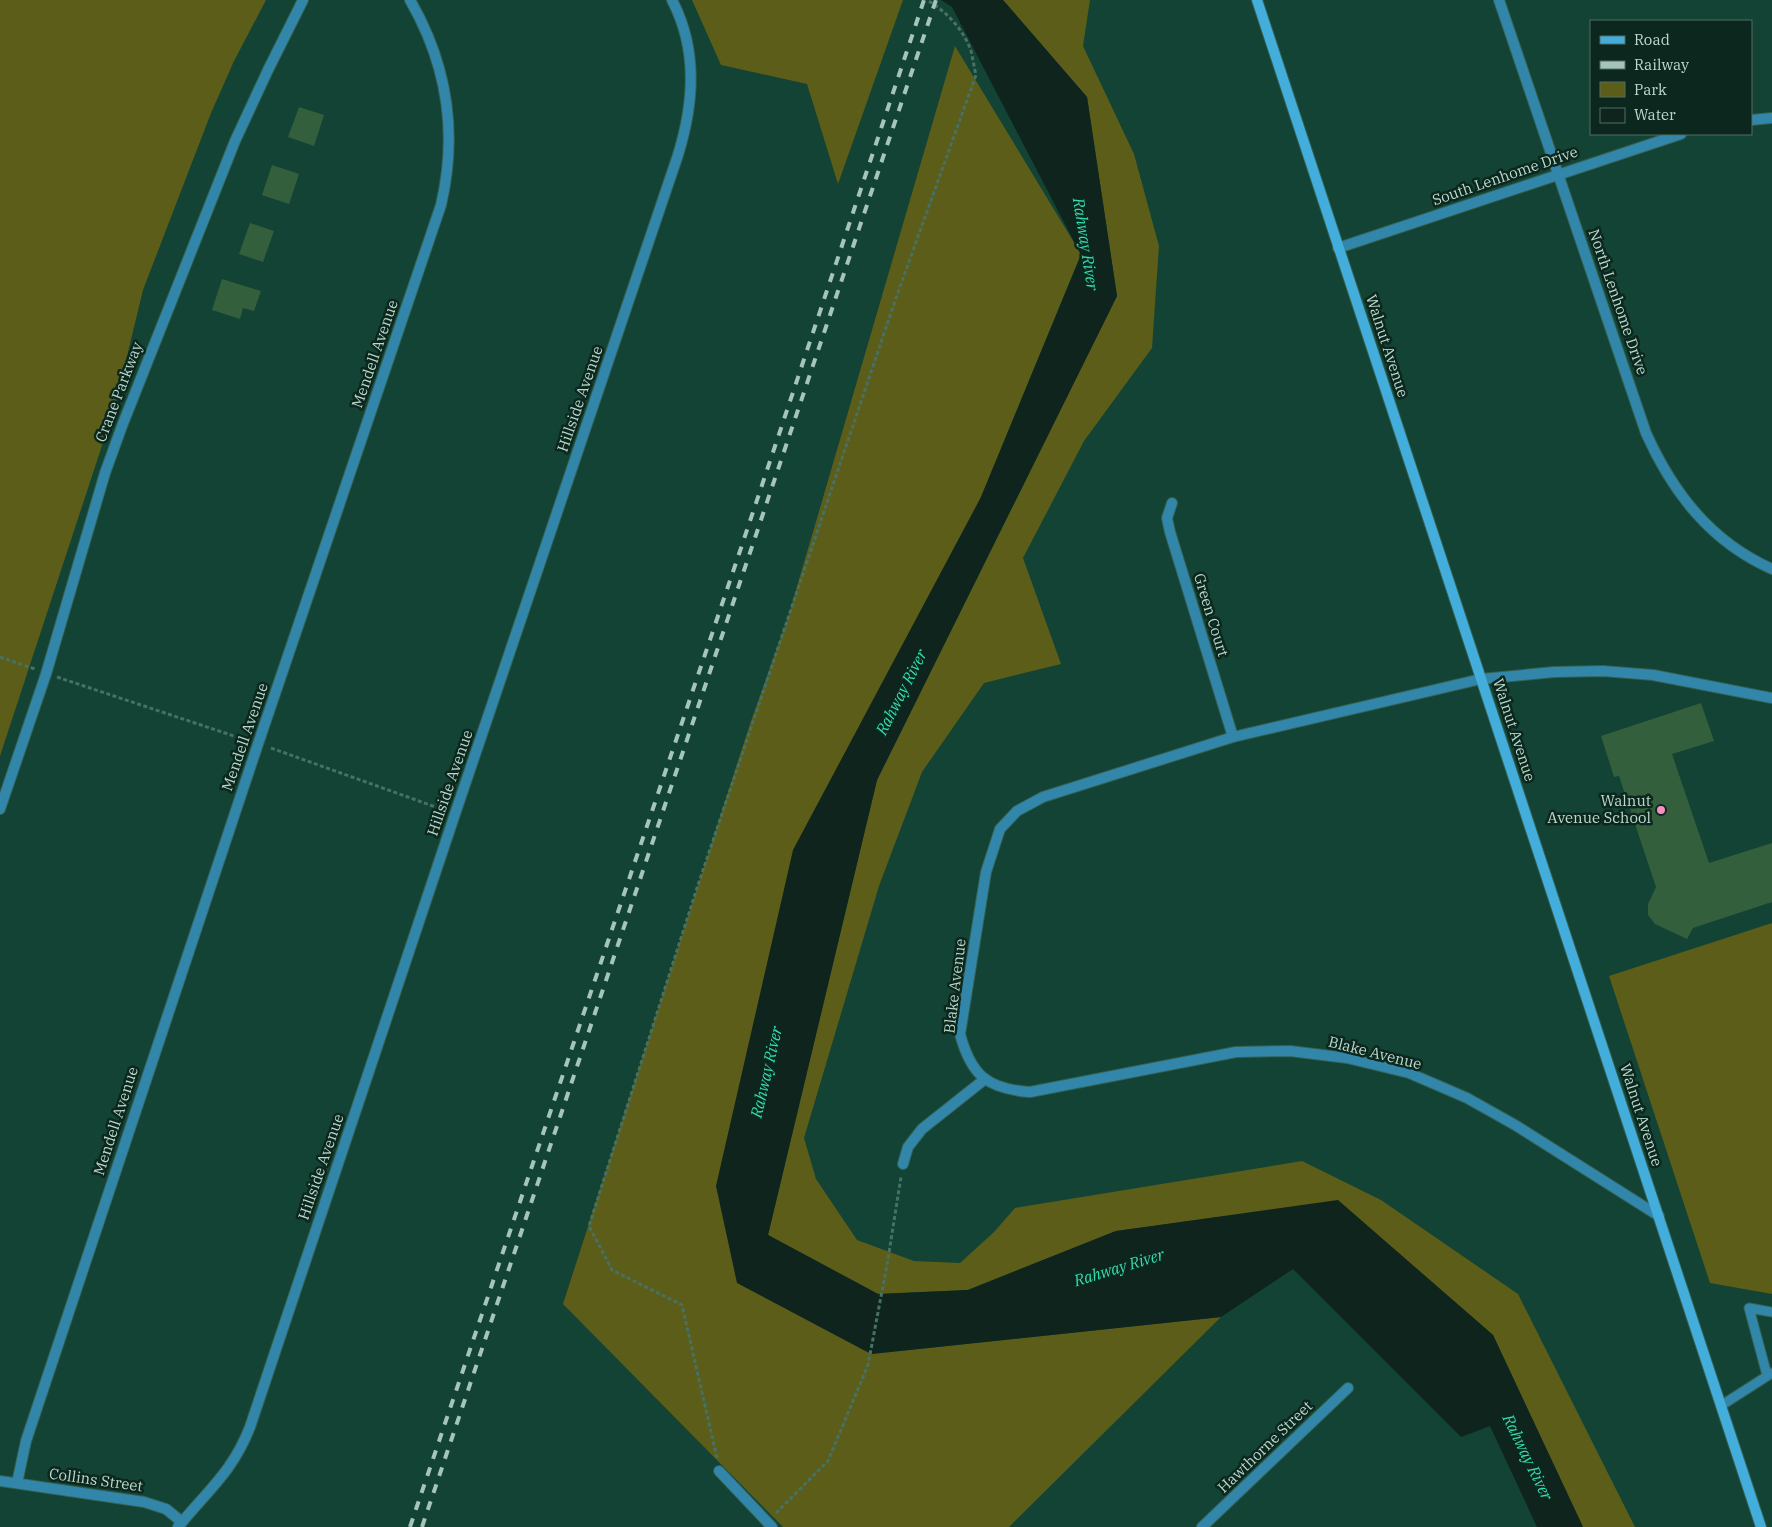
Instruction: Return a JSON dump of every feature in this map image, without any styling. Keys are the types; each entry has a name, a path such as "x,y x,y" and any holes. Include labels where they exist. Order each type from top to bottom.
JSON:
{"street":[{"name":"Crane Parkway","path":"0,809 46,674 105,473 122,426 238,133 303,0"},
{"name":"Mendell Avenue","path":"17,1483 29,1432 258,744 441,205 447,173 449,141 445,91 429,36 410,0"},
{"name":"Hillside Avenue","path":"180,1524 227,1471 237,1457 247,1434 675,165 684,137 691,103 691,63 684,27 672,0"},
{"name":"Walnut Avenue","path":"1257,0 1761,1527"},
{"name":"North Lenhome Drive","path":"1499,0 1646,434 1657,457 1684,501 1702,520 1742,553 1772,569"},
{"path":"1752,120 1772,118"},
{"name":"South Lenhome Drive","path":"1338,248 1678,135"},
{"name":"Green Court","path":"1172,503 1167,518 1170,532 1233,736"},
{"name":"Blake Avenue","path":"1659,1216 1515,1125 1467,1098 1409,1073 1347,1058 1290,1051 1236,1052 1030,1092 1010,1090 997,1086 986,1079 972,1065 965,1053 960,1034 986,872 1000,829 1017,811 1043,797 1233,736 1481,679 1554,672 1603,671 1653,674 1772,698"},
{"path":"903,1164 908,1147 922,1128 986,1079"},
{"name":"Hawthorne Street","path":"1202,1527 1348,1388"},
{"path":"719,1471 769,1525"},
{"name":"Collins Street","path":"0,1481 144,1502 166,1509 180,1524"}],"lane":[{"path":"1722,1405 1770,1374 1749,1308 1772,1312"}],"path":[{"path":"719,1471 682,1305 612,1270 588,1226 738,765 896,298 976,75 971,51 965,37 949,16 927,0"},
{"path":"0,657 46,674"},
{"path":"769,1525 828,1461 868,1365 903,1164"}],"green space":[{"path":"0,0 266,0 234,61 211,113 143,290 115,406 0,756"},
{"path":"692,0 903,0 838,184 807,84 721,65"},
{"path":"1003,0 1090,0 1083,46 1134,154 1159,246 1152,348 1084,441 1023,558 1061,664 984,683 922,772 879,886 804,1138 816,1179 857,1240 914,1261 960,1263 994,1232 1015,1208 1302,1161 1381,1200 1518,1294 1635,1527 1583,1527 1493,1335 1338,1201 1116,1231 968,1290 878,1294 768,1235 877,780 1117,296 1087,97"},
{"path":"955,46 1081,254 981,497 716,1187 871,1354 1221,1317 1009,1527 783,1527 563,1304 750,724 789,614"},
{"path":"1772,923 1772,1294 1710,1283 1609,976"}],"water":[{"name":"Rahway River","path":"941,0 1003,0 1087,97 1117,296 877,780 768,1235 878,1294 968,1290 1116,1231 1338,1200 1493,1335 1583,1527 1537,1527 1490,1426 1461,1437 1293,1269 1221,1317 871,1354 737,1283 716,1186 793,850 981,497 1081,255 952,7"}],"building":[{"path":"299,107 324,115 314,146 288,137"},
{"path":"272,165 299,174 289,204 262,195"},
{"path":"250,223 274,231 263,262 239,254"},
{"path":"222,279 261,291 254,311 243,308 240,319 212,310"},
{"name":"Walnut Avenue School","path":"1701,703 1714,741 1672,754 1709,863 1772,843 1772,902 1693,928 1687,939 1655,924 1648,915 1648,904 1656,887 1619,776 1614,777 1601,736"}],"railway":[{"path":"410,1527 924,0"},
{"path":"422,1527 936,0"}],"place":[{"name":"Walnut Avenue School","path":"1661,810"}]}
